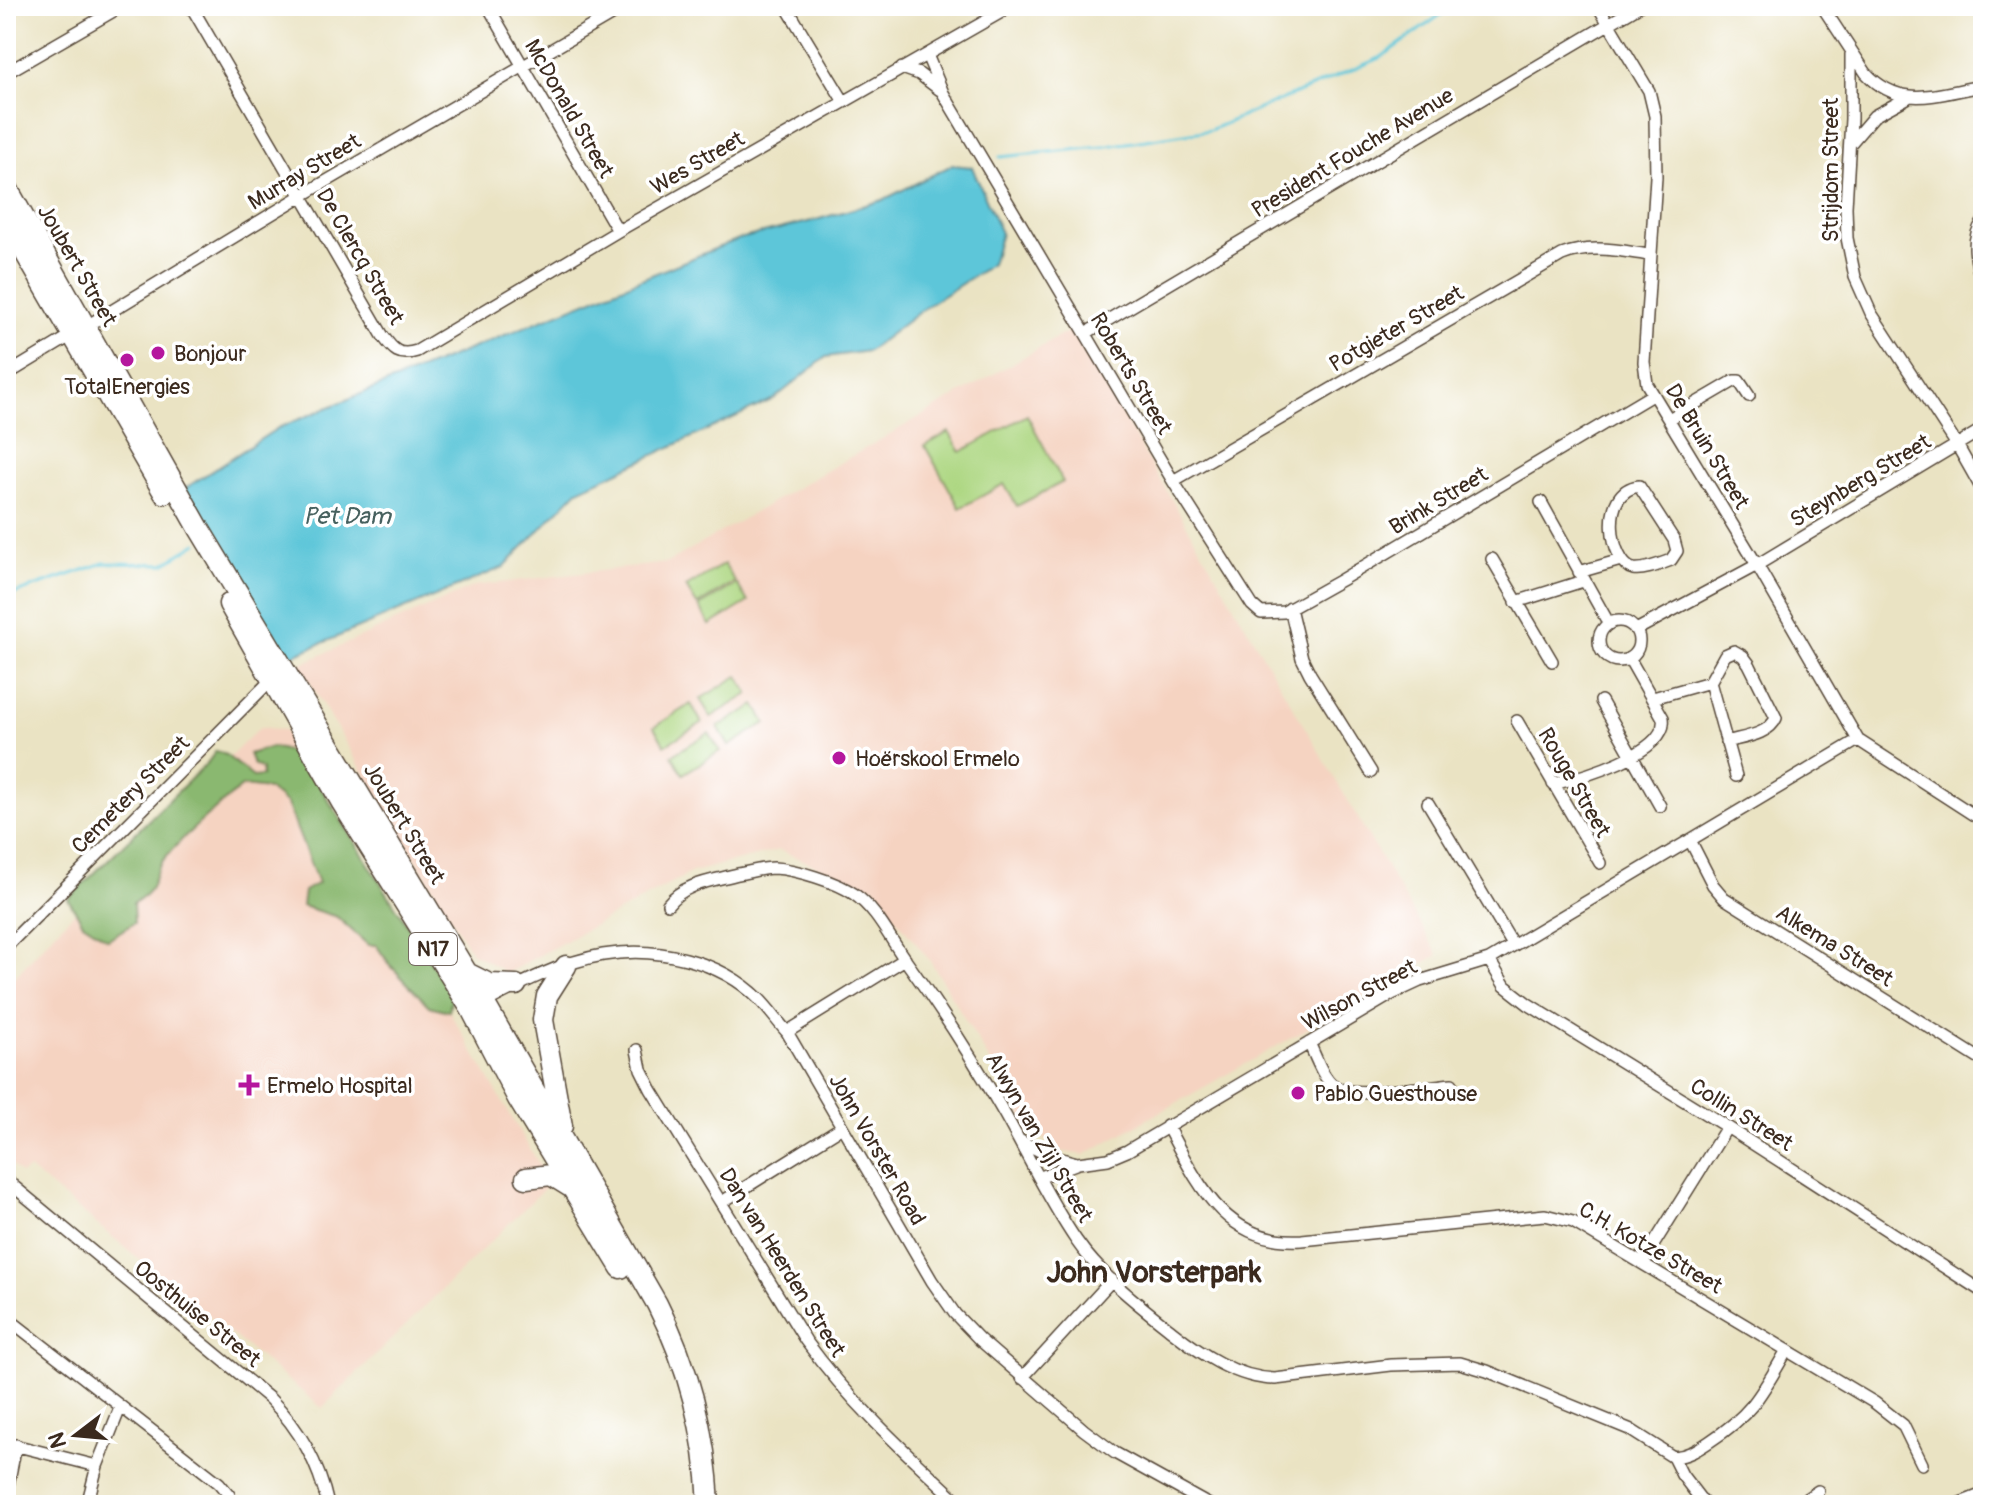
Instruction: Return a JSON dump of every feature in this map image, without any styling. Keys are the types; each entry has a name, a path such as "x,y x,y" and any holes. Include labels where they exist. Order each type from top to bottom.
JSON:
{"highway":[{"name":"Joubert Street","path":"6,186 79,332 194,533 278,675 467,973 477,1006 518,1099 661,1339 687,1426 697,1505"},
{"name":"Joubert Street","path":"6,220 79,332"},
{"name":"Joubert Street","path":"278,675 342,803 530,1084 657,1304 681,1355 700,1425 709,1505"},
{"path":"564,1140 546,1044 544,1004 552,985 566,966"},
{"path":"467,973 489,984 516,985"},
{"path":"530,1084 546,1044"},
{"path":"526,1178 551,1175 572,1188"}],"street":[{"path":"6,73 122,6"},
{"name":"De Clercq Street","path":"191,6 383,336 393,350 404,354"},
{"name":"McDonald Street","path":"488,6 618,231"},
{"name":"Murray Street","path":"6,375 303,195 626,6"},
{"path":"786,6 844,102"},
{"name":"Wes Street","path":"404,354 417,351 618,231 1012,6"},
{"name":"De Bruin Street","path":"1598,6 1627,51 1653,102 1657,149 1644,362 1652,395 1757,565 1858,740 1983,821"},
{"name":"President Fouche Avenue","path":"1086,333 1639,6"},
{"path":"1822,6 1851,54 1875,82 1891,93 1907,98"},
{"name":"Strijdom Street","path":"1851,54 1846,207 1847,238 1858,286 1871,313 1957,445 1983,491"},
{"name":"Roberts Street","path":"927,55 943,93 1173,481 1245,594 1261,613 1277,614 1290,608"},
{"path":"902,68 919,74 943,93"},
{"path":"1850,144 1874,116 1907,98 1983,86"},
{"path":"1983,222 1978,229 1974,253 1983,288"},
{"name":"Potgieter Street","path":"1173,481 1562,255 1601,248 1650,255"},
{"path":"1669,419 1734,381 1739,381 1749,396"},
{"name":"Brink Street","path":"1290,608 1652,395"},
{"name":"Steynberg Street","path":"1636,630 1757,565 1983,429"},
{"path":"1639,486 1674,540 1677,551 1671,560 1643,568 1630,568 1621,560 1612,524 1613,513 1621,494 1639,486"},
{"path":"1541,502 1609,624"},
{"path":"1492,559 1552,661"},
{"path":"1516,602 1621,560"},
{"path":"1290,608 1306,666 1334,718 1371,772"},
{"path":"1625,622 1636,630 1638,647 1629,658 1616,661 1602,650 1600,637 1609,624 1625,622"},
{"path":"1726,742 1769,728 1775,722 1774,711 1749,664 1734,651 1725,655 1710,682 1726,742 1736,776"},
{"path":"1553,784 1590,774 1631,755 1660,736 1664,726 1653,698 1629,658"},
{"name":"Cemetery Street","path":"6,947 278,675"},
{"path":"1653,698 1710,682"},
{"path":"1601,701 1660,806"},
{"name":"Rouge Street","path":"1517,721 1600,863"},
{"name":"Wilson Street","path":"1041,1177 1078,1163 1118,1155 1404,988 1489,960 1858,740"},
{"path":"1428,803 1513,945"},
{"name":"Alkema Street","path":"1690,840 1713,885 1724,898 1983,1061"},
{"name":"Alwyn van Zijl Street","path":"668,904 684,888 767,869 786,869 854,893 872,911 931,994 1077,1242 1112,1280 1187,1342 1216,1361 1253,1376 1275,1379 1391,1365 1460,1363 1629,1429 1673,1457"},
{"name":"John Vorster Road","path":"477,1006 516,985 566,966 622,953 689,959 735,980 757,997 787,1032 944,1300 980,1340 1115,1453 1209,1505"},
{"path":"787,1032 905,959"},
{"name":"Collin Street","path":"1489,960 1505,986 1515,995 1983,1292"},
{"path":"1309,1043 1326,1077 1340,1089 1368,1092 1452,1084"},
{"name":"Dan van Heerden Street","path":"637,1050 645,1079 806,1341 834,1380 869,1418 962,1505"},
{"name":"C.H. Kotze Street","path":"1167,1126 1210,1201 1231,1220 1273,1239 1302,1240 1545,1215 1573,1222 1894,1417 1903,1425 1922,1464"},
{"path":"722,1202 842,1127"},
{"path":"1642,1263 1727,1127"},
{"path":"1019,1139 1047,1155 1078,1163"},
{"name":"Oosthuise Street","path":"6,1180 287,1415 307,1446 328,1505"},
{"path":"1022,1378 1112,1280"},
{"path":"6,1317 219,1483 229,1495 232,1505"},
{"path":"1705,1505 1682,1475 1673,1457 1685,1456 1696,1450 1739,1421 1759,1400 1787,1350"},
{"path":"87,1505 97,1466 120,1408"},
{"path":"6,1495 11,1444 97,1466"},
{"path":"1797,1505 1818,1491"},
{"path":"1955,1505 1983,1494"}],"shaded area":[{"name":"Hoërskool Ermelo","path":"1072,329 1438,955 1084,1155 1059,1151 1026,1122 931,962 872,889 779,850 692,872 507,973 471,952 299,665 474,586 667,563"},
{"name":"Ermelo Hospital","path":"260,727 285,730 550,1183 322,1408 29,1169 21,1174 6,1159 6,987 56,931"}],"green space":[{"path":"1027,415 1063,482 1017,506 1004,484 960,508 925,446 949,432 961,452"},
{"path":"724,564 735,582 697,605 686,587"},
{"path":"737,584 748,602 710,625 699,606"},
{"path":"738,676 749,694 711,717 700,699"},
{"path":"691,704 702,723 665,745 654,727"},
{"path":"755,705 766,723 729,746 718,727"},
{"path":"709,733 720,751 683,774 672,755"},
{"path":"271,747 292,752 295,747 452,996 449,1011 429,1006 391,966 376,945 368,945 337,917 302,906 304,891 318,883 287,804 268,789 243,786 182,839 160,865 148,892 133,903 134,923 108,939 83,923 68,899 216,751 226,755 253,777 262,776 262,769 253,764 249,754"}],"water":[{"name":"Pet Dam","path":"952,165 972,167 1001,233 992,264 927,306 868,351 826,357 774,399 578,490 504,567 289,657 184,489 278,428 739,239 883,200"}],"waterway":[{"path":"1000,157 1101,147 1210,130 1380,58 1453,6"},
{"path":"6,600 16,593 104,563 164,564 197,543"}],"place":[{"name":"Bonjour","path":"158,353"},
{"name":"TotalEnergies","path":"127,360"},
{"name":"Hoërskool Ermelo","path":"839,758"},
{"name":"Ermelo Hospital","path":"249,1085"},
{"name":"Pablo Guesthouse","path":"1298,1093"}],"district":[{"name":"John Vorsterpark","path":"1154,1272"}]}
